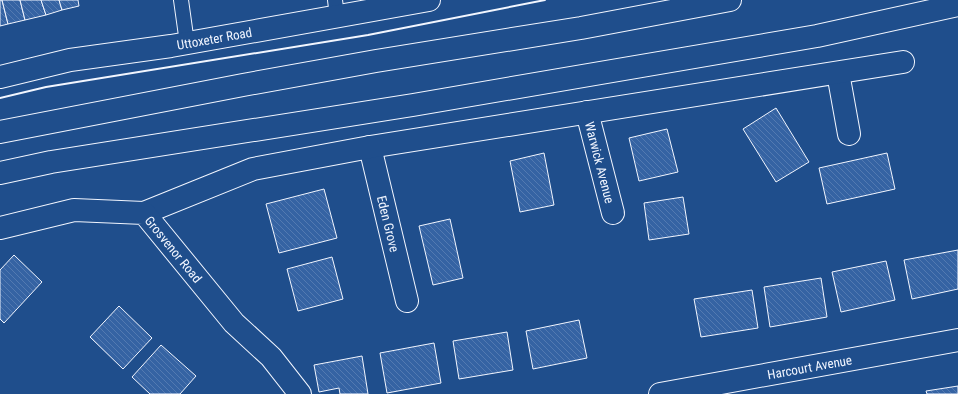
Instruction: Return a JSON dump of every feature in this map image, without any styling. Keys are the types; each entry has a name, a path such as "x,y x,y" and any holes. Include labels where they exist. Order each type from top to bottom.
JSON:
{"main road":[{"name":"Uttoxeter Road","path":"0,77 70,60 187,43 336,8 429,0"},
{"path":"0,132 235,87 581,28 730,0"},
{"path":"0,173 51,162 413,105 817,36 958,5"},
{"path":"144,213 253,169 370,147 903,62"},
{"path":"838,73 849,134"},
{"name":"Warwick Avenue","path":"587,112 613,213"},
{"name":"Eden Grove","path":"370,147 407,301"},
{"name":"Grosvenor Road","path":"0,228 74,210 144,213 234,323 271,357 300,394"},
{"name":"Harcourt Avenue","path":"660,394 958,340"}],"lane":[{"path":"181,0 187,43"}],"building":[{"path":"0,0 2,0 8,24 0,26"},
{"path":"2,0 20,0 25,20 8,24"},
{"path":"20,0 41,0 46,15 25,20"},
{"path":"41,0 59,0 62,10 46,15"},
{"path":"59,0 78,0 79,6 62,10"},
{"path":"776,108 809,162 776,182 743,129"},
{"path":"667,129 678,172 639,181 629,138"},
{"path":"544,153 554,205 520,212 510,161"},
{"path":"887,153 895,189 827,204 819,168"},
{"path":"324,189 337,238 279,253 266,204"},
{"path":"683,197 689,234 649,240 644,203"},
{"path":"450,219 463,278 433,285 419,226"},
{"path":"958,250 958,289 912,299 904,260"},
{"path":"14,255 42,282 4,323 0,319 0,270"},
{"path":"332,257 343,299 298,311 287,269"},
{"path":"886,261 895,300 841,312 832,272"},
{"path":"821,278 827,317 770,327 764,287"},
{"path":"752,290 758,328 701,337 694,299"},
{"path":"119,306 152,338 123,369 90,337"},
{"path":"579,320 587,358 533,369 526,331"},
{"path":"507,332 513,370 459,379 453,341"},
{"path":"434,343 441,383 387,393 380,353"},
{"path":"161,345 196,376 180,394 150,394 132,377"},
{"path":"362,356 368,394 340,394 339,388 319,392 314,365"},
{"path":"958,386 958,394 927,394 926,391"}],"wall":[{"path":"0,98 46,87 368,35 545,0"}]}
